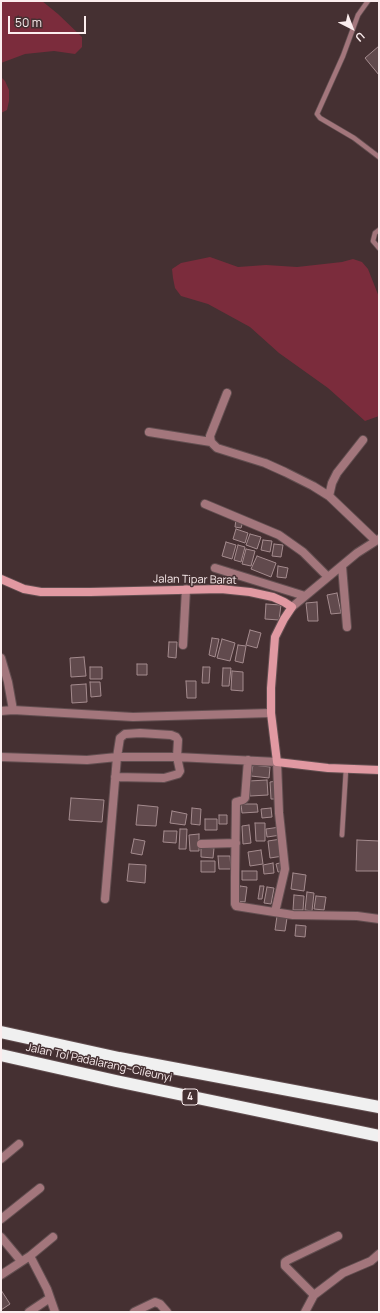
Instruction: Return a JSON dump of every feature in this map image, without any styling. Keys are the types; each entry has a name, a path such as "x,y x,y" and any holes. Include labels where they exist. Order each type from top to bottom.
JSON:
{"highway":[{"name":"Jalan Tol Padalarang–Cileunyi","path":"1,1032 119,1058 379,1107"},
{"name":"Jalan Tol Padalarang–Cileunyi","path":"1,1055 116,1081 379,1136"}],"street":[{"path":"227,394 210,436 211,442 217,448 265,463 313,486 329,496 377,539 292,606 275,637 271,688 271,713 278,762 279,813 285,869 275,912"},
{"path":"149,432 211,442"},
{"path":"329,496 332,483 337,473 363,440"},
{"path":"205,504 279,535 303,552 328,577"},
{"path":"342,566 347,627"},
{"path":"215,568 305,596"},
{"name":"Jalan Tipar Barat","path":"1,579 24,589 41,592 221,589 250,592 273,597 292,606"},
{"path":"182,645 186,589"},
{"path":"1,658 8,682 13,710"},
{"path":"1,711 13,710 133,717 271,713"},
{"path":"105,899 115,777 120,738 122,735 128,733 171,735 178,740 177,757 180,771 174,776 164,778 115,777"},
{"path":"1,757 87,760 117,757 177,757 248,760 346,769 379,770"},
{"path":"248,760 245,798 236,802 236,906 312,916 357,916 379,919"},
{"path":"201,844 236,843"},
{"path":"1,1159 19,1144"},
{"path":"1,1220 40,1188"},
{"path":"1,1236 21,1262"},
{"path":"314,1295 284,1264 288,1260 338,1236"},
{"path":"1,1275 30,1256 53,1237"},
{"path":"305,1312 314,1295 343,1273 371,1261 379,1254"},
{"path":"30,1256 39,1272 55,1312"},
{"path":"29,1312 50,1298"},
{"path":"134,1312 155,1302 160,1304 167,1312"}],"lane":[{"path":"368,1 358,15 343,56 317,114 320,118 354,138 379,157"},
{"path":"379,230 375,233 373,241 379,248"},
{"path":"342,835 346,769"}],"shaded area":[{"path":"1,1 42,1 82,37 82,47 75,54 54,51 25,54 1,63"},
{"path":"1,77 5,81 9,90 9,101 7,110 1,113"},
{"path":"210,257 238,267 266,265 297,267 342,262 353,259 362,262 368,269 379,297 379,416 365,421 328,388 279,353 250,327 208,304 181,296 175,288 172,269 181,263"}],"building":[{"path":"379,46 379,75 365,58"},
{"path":"236,519 243,521 241,528 235,527"},
{"path":"236,529 248,533 245,543 233,539"},
{"path":"250,534 261,537 257,549 246,545"},
{"path":"263,540 272,541 270,552 261,550"},
{"path":"226,542 236,545 232,559 222,556"},
{"path":"274,544 283,545 281,557 272,556"},
{"path":"238,545 245,547 241,562 234,560"},
{"path":"246,549 255,551 251,566 242,564"},
{"path":"257,556 276,563 271,577 251,569"},
{"path":"278,566 288,568 286,578 277,577"},
{"path":"337,593 341,613 331,614 327,595"},
{"path":"317,602 318,621 308,621 306,603"},
{"path":"266,604 281,605 279,620 265,619"},
{"path":"250,630 261,633 257,648 246,645"},
{"path":"212,638 219,639 215,657 209,655"},
{"path":"222,639 235,643 230,661 217,658"},
{"path":"169,642 177,642 176,658 168,657"},
{"path":"238,645 246,646 243,663 235,661"},
{"path":"84,657 86,676 71,677 70,658"},
{"path":"137,664 147,664 147,675 137,675"},
{"path":"90,667 102,667 102,679 90,679"},
{"path":"203,667 210,667 209,683 202,683"},
{"path":"223,668 231,668 229,686 222,686"},
{"path":"232,671 243,672 243,691 231,690"},
{"path":"186,681 196,681 196,698 187,698"},
{"path":"90,682 100,682 101,696 91,697"},
{"path":"86,684 87,702 72,703 71,685"},
{"path":"253,765 270,767 269,778 251,776"},
{"path":"267,780 268,795 250,796 249,781"},
{"path":"277,781 278,799 271,799 270,782"},
{"path":"71,798 104,800 102,822 69,820"},
{"path":"241,804 257,804 258,812 242,813"},
{"path":"138,805 158,807 156,826 136,825"},
{"path":"192,808 201,809 200,825 191,824"},
{"path":"271,808 272,817 262,818 261,809"},
{"path":"172,811 187,814 185,825 170,823"},
{"path":"219,815 227,815 227,824 219,824"},
{"path":"205,819 217,819 217,830 205,830"},
{"path":"255,823 265,823 265,841 256,841"},
{"path":"249,825 251,843 243,844 242,826"},
{"path":"280,827 281,835 267,837 266,829"},
{"path":"180,829 187,829 186,849 179,849"},
{"path":"164,831 177,831 176,843 163,842"},
{"path":"199,834 199,851 190,851 189,835"},
{"path":"134,839 145,841 142,855 131,853"},
{"path":"281,839 283,856 270,858 268,841"},
{"path":"357,840 379,841 379,871 356,871"},
{"path":"201,847 214,848 213,858 201,857"},
{"path":"261,850 263,864 250,866 248,852"},
{"path":"218,856 230,856 231,869 219,869"},
{"path":"201,861 215,861 215,872 201,872"},
{"path":"283,862 285,871 278,872 276,864"},
{"path":"273,863 274,873 264,874 263,865"},
{"path":"129,864 146,865 145,883 127,881"},
{"path":"242,871 257,871 257,880 242,880"},
{"path":"293,873 306,875 304,891 291,889"},
{"path":"240,886 247,887 245,902 237,901"},
{"path":"260,886 264,886 262,899 258,899"},
{"path":"267,887 274,888 271,904 264,903"},
{"path":"307,892 314,893 312,911 305,910"},
{"path":"294,895 304,896 303,910 293,910"},
{"path":"316,896 326,897 324,910 314,909"},
{"path":"277,916 287,918 285,931 275,930"},
{"path":"296,925 306,926 305,937 295,936"},
{"path":"1,1290 10,1304 1,1310"}]}
